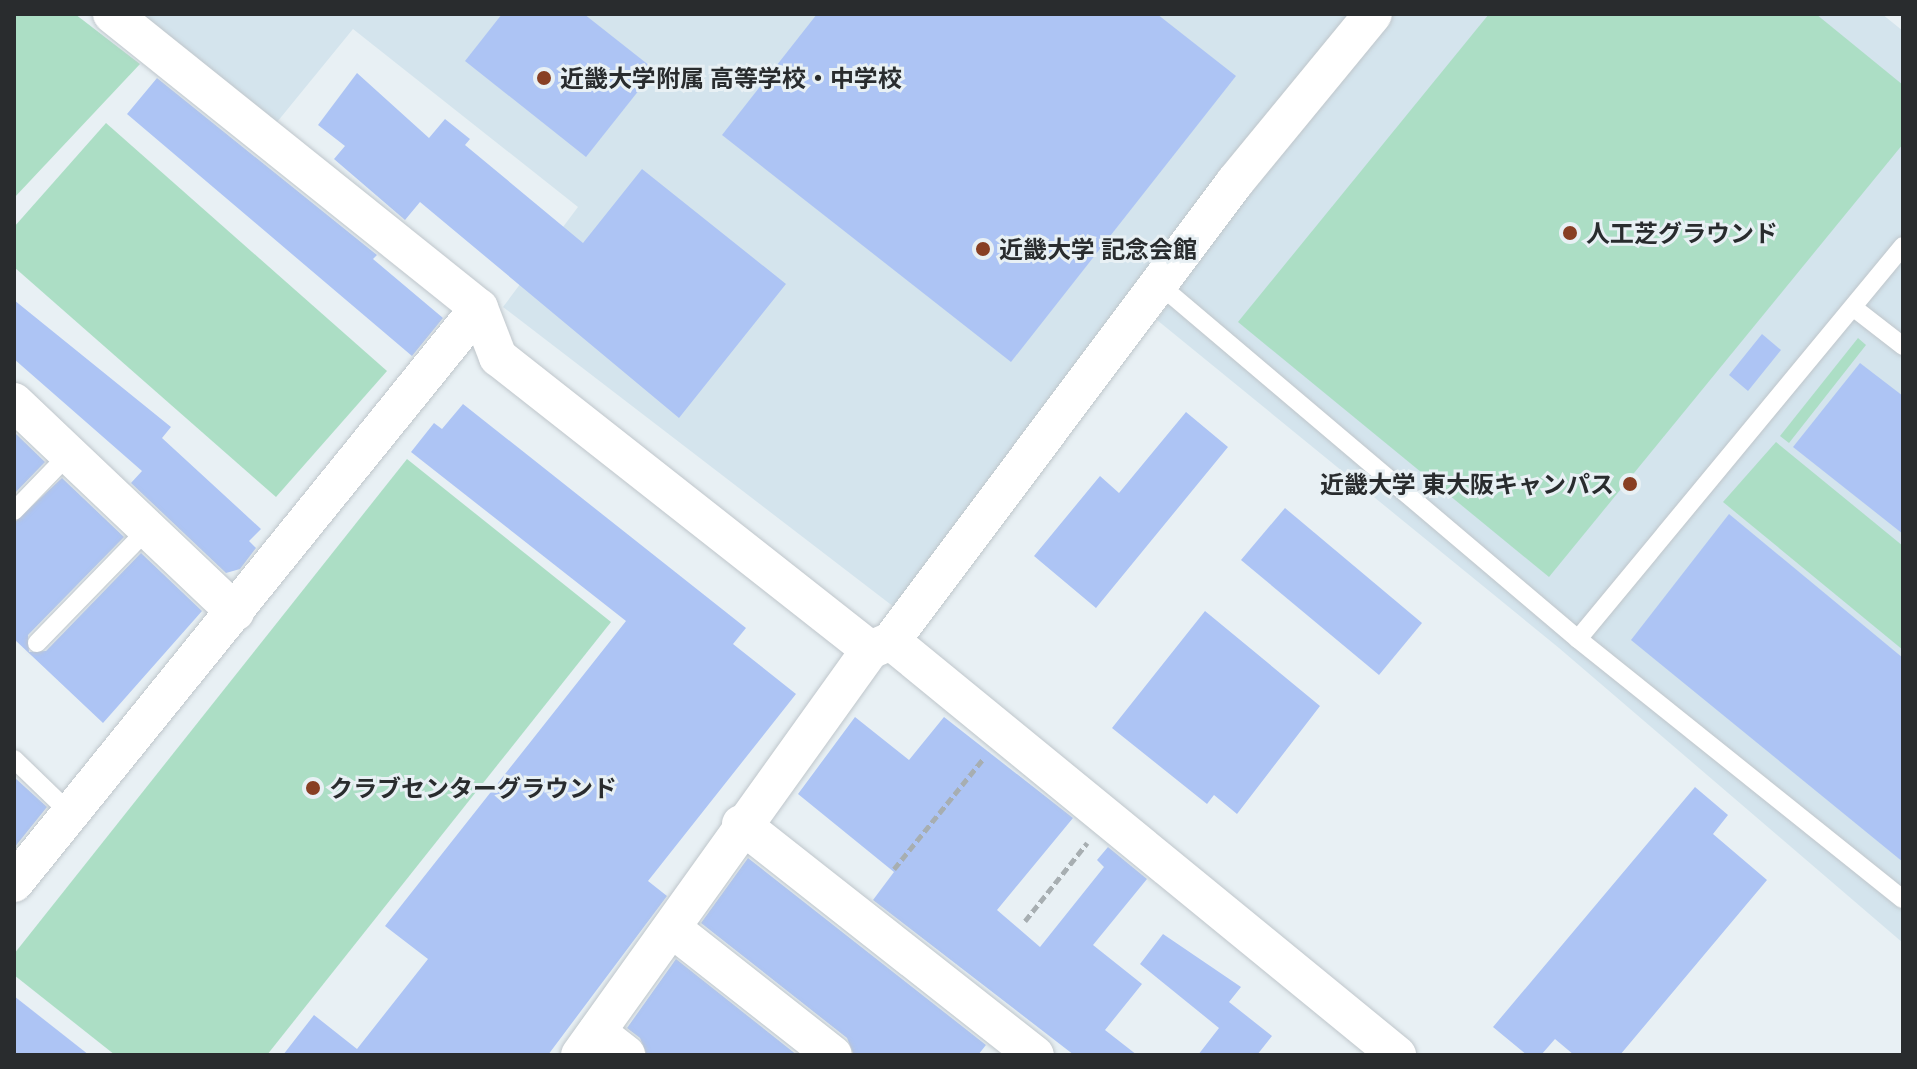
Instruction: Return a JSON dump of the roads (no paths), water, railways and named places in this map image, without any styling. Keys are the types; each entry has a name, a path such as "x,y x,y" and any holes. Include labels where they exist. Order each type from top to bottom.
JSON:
{"street":[{"path":"112,14 479,308 498,357 881,645 1004,733 1397,1055"},
{"path":"601,1047 741,824 1161,286 1235,182 1373,14"},
{"path":"14,883 479,308"},
{"path":"14,402 235,612"},
{"path":"741,824 1015,1049"},
{"path":"674,930 833,1055"}],"lane":[{"path":"1578,639 1903,246"},
{"path":"1161,286 1578,639 1903,899"},
{"path":"1854,308 1903,346"},
{"path":"14,511 69,454"},
{"path":"37,643 148,529"},
{"path":"14,759 71,814"}],"place":[{"name":"近畿大学附属 高等学校・中学校","path":"544,78"},
{"name":"人工芝グラウンド","path":"1570,233"},
{"name":"近畿大学 記念会館","path":"983,249"},
{"name":"近畿大学 東大阪キャンパス","path":"1630,484"},
{"name":"クラブセンターグラウンド","path":"313,788"}]}
